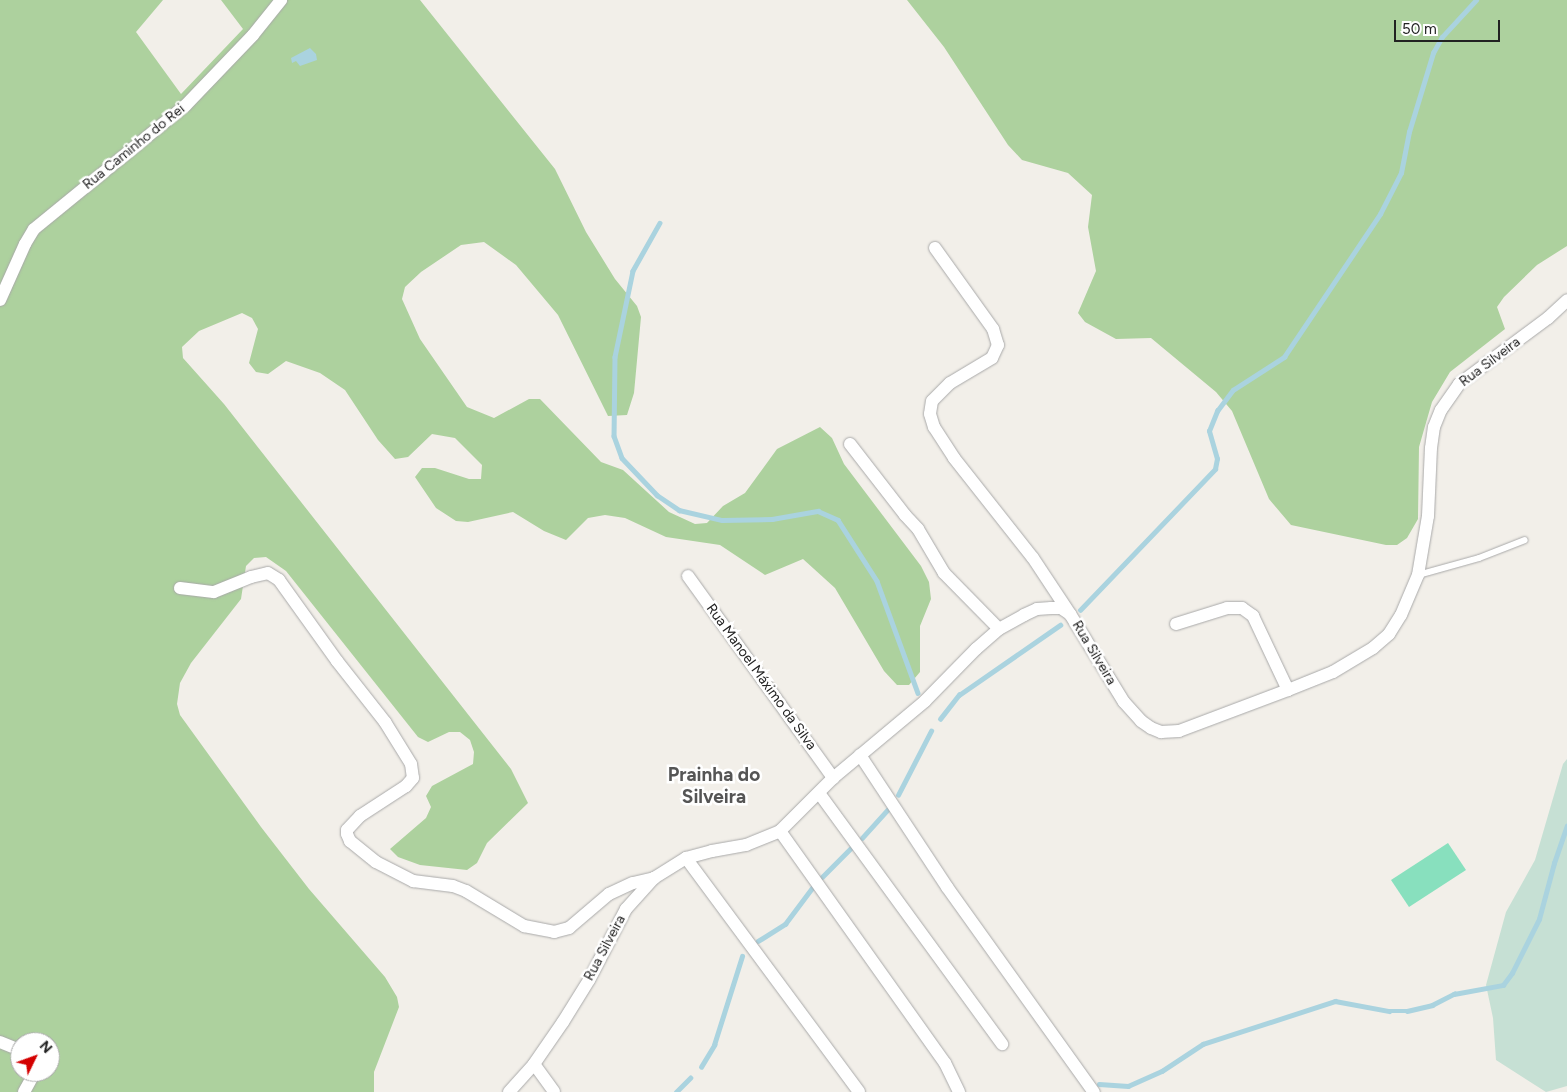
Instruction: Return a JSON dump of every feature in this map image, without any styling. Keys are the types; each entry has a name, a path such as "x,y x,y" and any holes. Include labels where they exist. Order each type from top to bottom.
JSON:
{"street":[{"name":"Rua Caminho do Rei","path":"0,300 25,244 34,229 185,106 253,35 281,0"},
{"path":"935,248 993,329 998,345 992,358 950,383 932,402 930,414 934,427 954,458 1033,558 1070,614"},
{"name":"Rua Silveira","path":"509,1092 534,1064 588,980 626,909 654,878 686,858 746,845 780,831 833,778 925,701 976,649 999,629 1037,609 1061,608 1070,614 1124,702 1141,720 1151,728 1161,732 1180,731 1288,690 1354,661 1389,634 1401,615 1418,575 1428,516 1431,448 1434,427 1441,410 1459,384 1548,318 1567,300"},
{"path":"850,444 918,529 944,573 999,629"},
{"path":"180,588 214,592 251,577 268,573 279,580 385,722 411,764 413,778 406,786 360,816 346,834 350,841 376,862 413,881 454,886 466,891 524,926 554,932 569,928 609,894 633,883 654,878"},
{"name":"Rua Manoel Máximo da Silva","path":"688,576 833,778"},
{"path":"1176,624 1227,608 1242,608 1253,616 1288,690"},
{"path":"860,755 947,887 1094,1092"},
{"path":"818,793 1002,1044"},
{"path":"780,831 945,1063 959,1092"},
{"path":"686,858 859,1092"},
{"path":"534,1064 554,1092"}],"lane":[{"path":"1418,575 1479,558 1525,540"}],"green space":[{"path":"0,0 163,0 136,32 181,94 243,29 221,0 420,0 555,169 586,232 615,279 637,306 641,317 634,393 627,415 608,416 558,315 516,265 484,242 461,245 421,272 405,287 402,299 420,339 467,407 494,418 529,399 540,399 601,462 623,470 669,512 695,524 707,523 723,506 745,493 777,449 820,427 832,438 844,464 921,566 929,582 931,599 920,626 920,672 909,685 897,685 884,671 835,588 803,559 765,575 720,545 666,537 625,518 605,515 588,518 566,540 544,531 513,512 468,522 456,521 436,508 415,477 422,468 435,468 469,479 481,479 482,465 455,438 432,434 408,457 395,459 378,440 345,390 320,373 286,361 268,374 256,372 249,363 258,329 252,318 242,313 199,331 182,347 183,358 224,404 511,769 528,803 487,843 477,863 467,870 420,865 398,857 390,849 426,818 431,807 426,796 432,786 473,764 474,752 470,740 460,732 449,732 428,742 418,737 286,571 266,557 254,558 246,566 241,599 191,663 180,683 177,704 180,715 261,827 309,889 385,977 397,997 399,1007 374,1072 374,1092 0,1092"},
{"path":"907,0 1567,0 1567,246 1537,265 1504,297 1497,307 1505,329 1450,372 1432,402 1419,447 1418,519 1407,538 1397,545 1386,545 1291,525 1269,499 1232,411 1216,392 1151,338 1116,339 1085,322 1078,313 1096,271 1088,227 1092,195 1068,173 1022,160 1008,145 944,47"},
{"path":"1567,759 1567,1086 1546,1092 1496,1060 1493,1018 1486,985 1506,912 1535,860 1563,764"},
{"path":"1448,843 1466,870 1409,907 1391,880"}],"water":[{"path":"310,48 316,54 317,60 300,66 296,61 292,63 291,58"}],"waterway":[{"path":"1080,610 1215,469 1217,459 1209,431 1217,411 1233,390 1284,357 1380,214 1401,173 1409,132 1433,53 1442,37 1476,0"},
{"path":"660,223 633,271 615,357 614,436 622,458 657,495 679,510 722,520 772,519 818,511 838,520 877,581 918,693"},
{"path":"940,719 959,695 1060,625"},
{"path":"898,795 931,731"},
{"path":"862,838 887,810"},
{"path":"1099,1084 1128,1086 1162,1071 1203,1044 1335,1001 1389,1011 1407,1011 1432,1005 1454,994 1503,985 1512,973 1539,919 1554,863 1567,826"},
{"path":"822,877 851,848"},
{"path":"758,941 785,924 812,888"},
{"path":"701,1067 714,1045 742,956"},
{"path":"676,1092 690,1078"}],"district":[{"name":"Prainha do Silveira","path":"714,786"}]}
